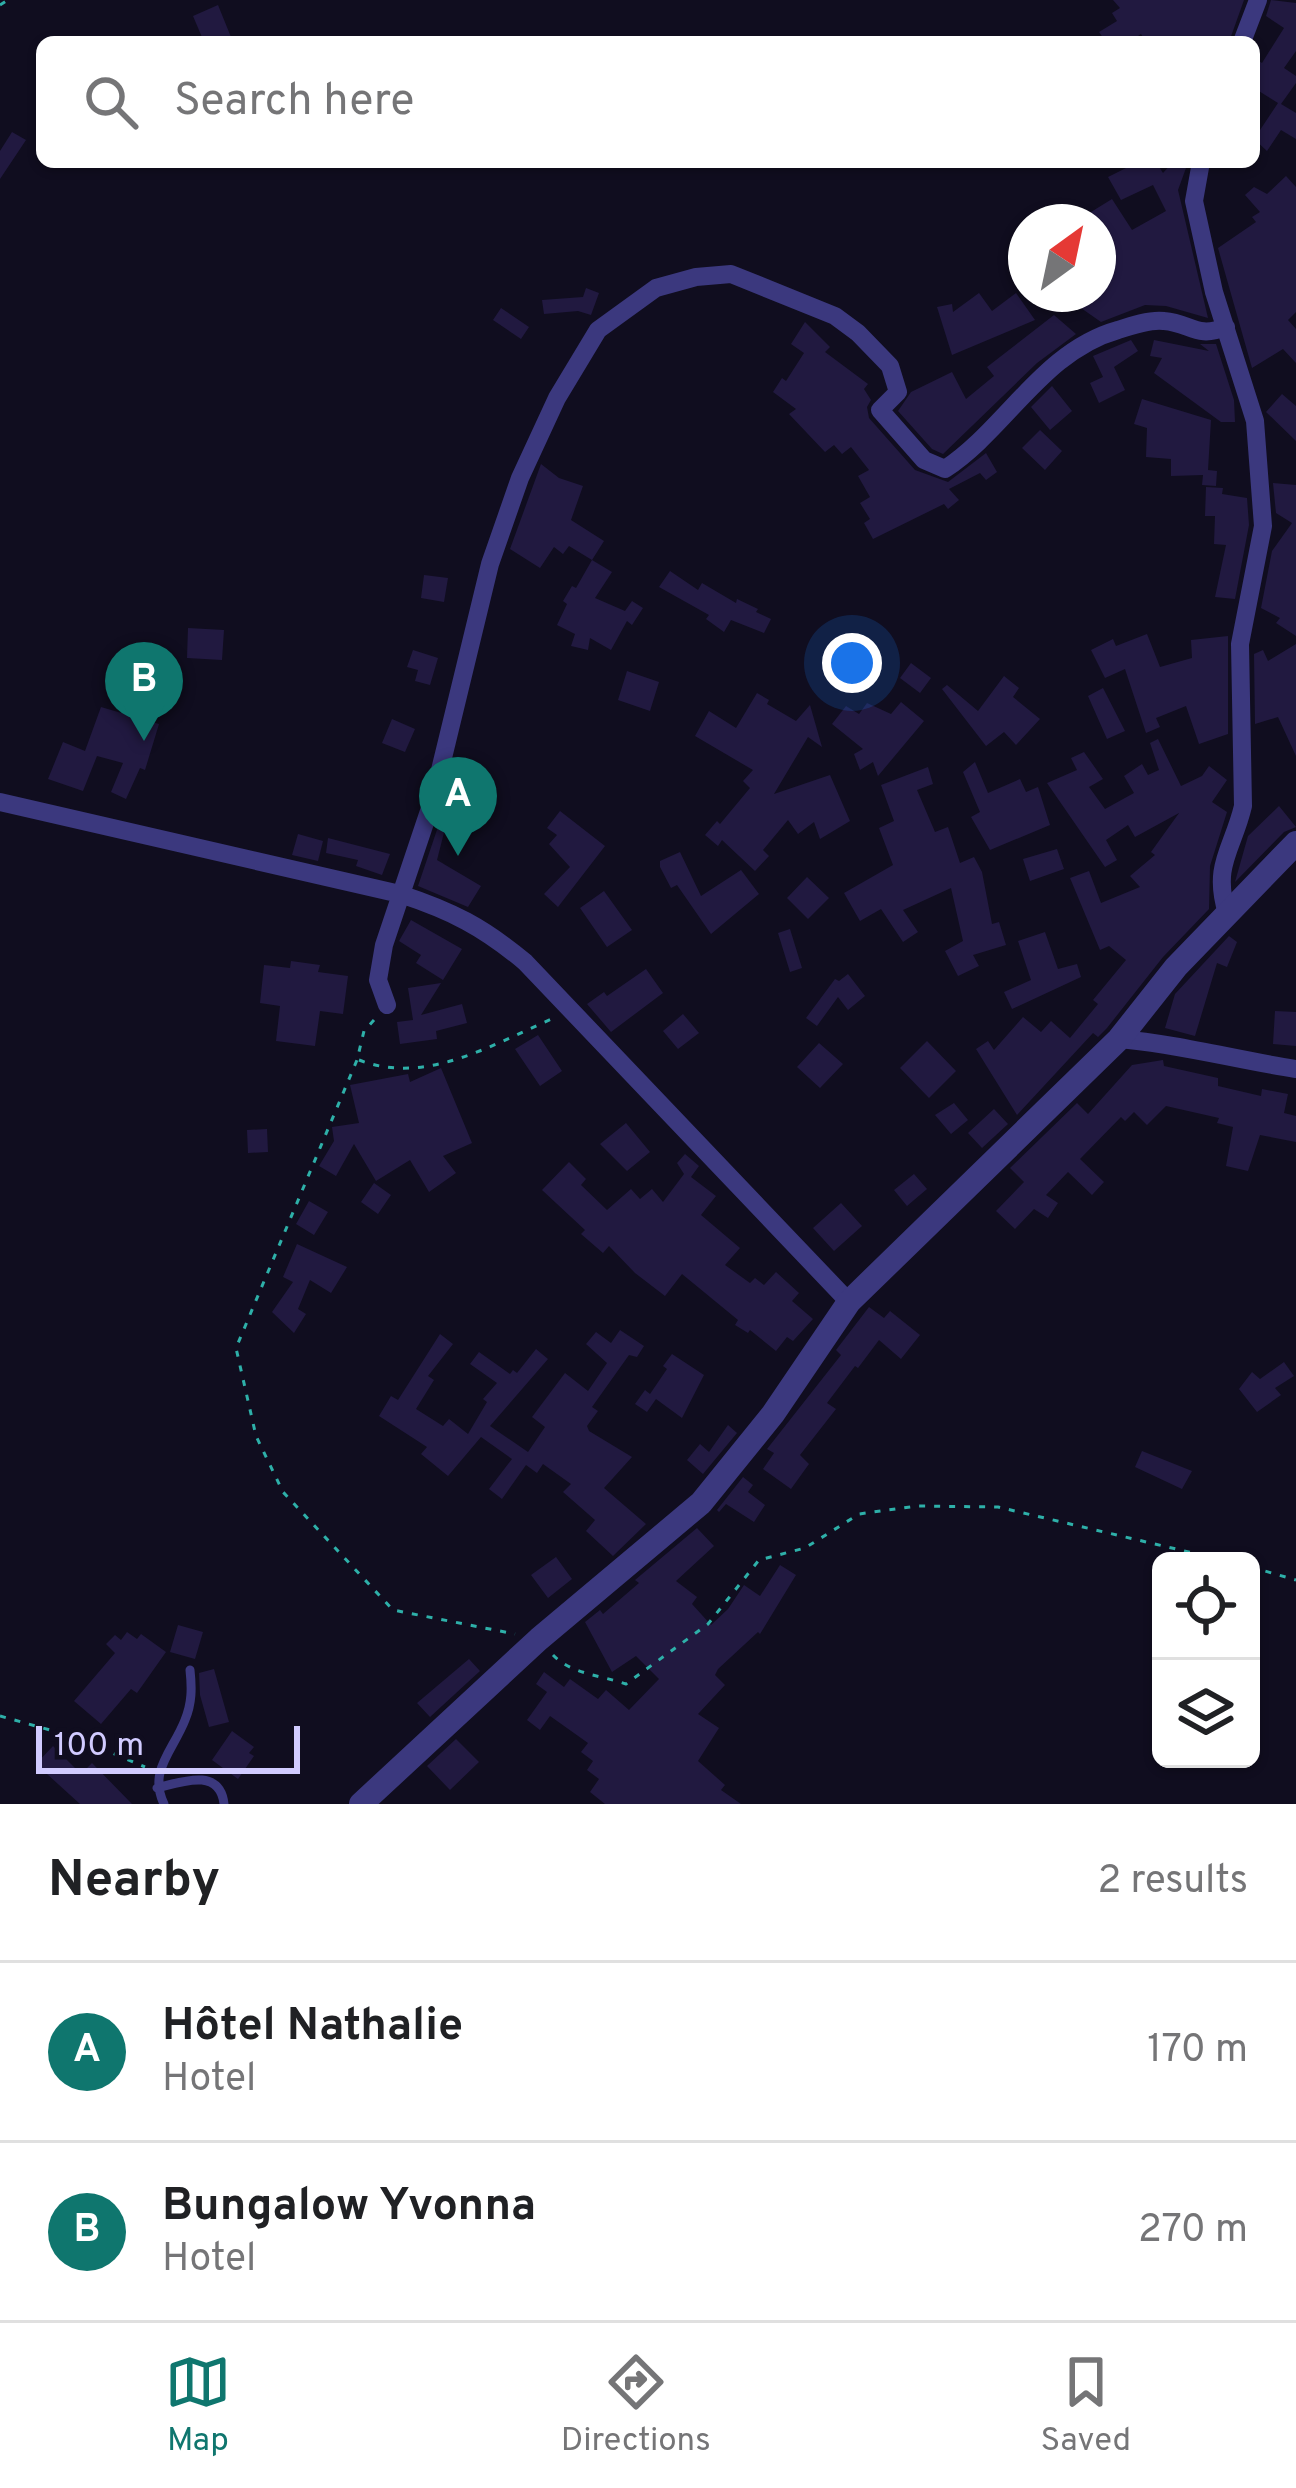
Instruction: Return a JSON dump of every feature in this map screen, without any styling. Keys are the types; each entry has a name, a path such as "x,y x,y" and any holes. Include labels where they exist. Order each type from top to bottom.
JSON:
{"street":[{"path":"1244,36 1258,0"},
{"path":"1200,168 1194,201 1214,292 1256,422 1263,526 1240,644 1243,806 1220,868 1227,913"},
{"path":"387,1005 377,980 433,799 490,564 520,478 557,398 598,330 656,288 731,274 835,316 890,366 898,392 880,410 924,460 945,469 974,450 1018,398 1069,355 1114,330 1162,320 1210,334 1226,327"},
{"path":"0,802 400,894 457,913 491,934 570,1011 849,1302"},
{"path":"361,1804 539,1640 700,1503 772,1414 849,1302 1120,1039 1176,968 1296,843"},
{"path":"1120,1039 1161,1042 1296,1069"}],"lane":[{"path":"164,1804 157,1788 158,1772 185,1720 193,1693 190,1670"},
{"path":"157,1788 197,1778 211,1781 223,1794 224,1804"}],"path":[{"path":"0,5 8,0"},
{"path":"387,1005 364,1031 357,1060 236,1348 256,1436 283,1492 393,1610 539,1640 569,1670 594,1672 626,1684 709,1624 760,1560 805,1548 859,1514 916,1505 998,1507 1189,1552"},
{"path":"357,1060 379,1068 412,1070 455,1061 570,1011"},
{"path":"1260,1570 1296,1580"},
{"path":"0,1716 75,1737 158,1772"}],"building":[{"path":"1113,0 1244,0 1231,36 1102,36 1099,32 1117,21 1112,13 1120,8"},
{"path":"1271,0 1296,3 1296,51 1284,68 1296,76 1296,83 1281,104 1296,113 1296,139 1281,130 1267,151 1260,145 1260,130 1278,103 1260,92 1260,62 1284,28 1266,16"},
{"path":"218,5 231,36 201,36 193,16"},
{"path":"12,132 26,140 0,179 0,151"},
{"path":"1126,168 1160,168 1163,173 1168,168 1186,168 1178,190 1208,318 1166,306 1145,305 1101,322 1087,312 1116,312 1116,205 1132,230 1166,211 1153,185 1121,200 1108,177"},
{"path":"1286,176 1296,187 1296,312 1288,320 1296,329 1296,363 1283,349 1252,368 1218,248 1256,222 1252,217 1260,212 1245,195 1254,187 1267,194"},
{"path":"586,288 599,293 591,315 578,311 544,314 542,300 583,297"},
{"path":"979,293 992,311 1008,299 1008,312 1029,312 1035,320 952,355 937,307 952,304 953,312"},
{"path":"501,308 529,327 521,339 493,320"},
{"path":"1054,315 1076,334 1037,363 943,454 932,449 898,411 911,392 952,372 966,399 994,376 987,367"},
{"path":"805,322 830,347 825,352 868,384 864,389 871,400 869,418 915,470 948,482 986,453 997,472 986,480 980,473 949,489 959,500 948,509 944,504 873,539 864,523 870,519 860,503 870,497 858,476 869,470 851,447 842,454 834,445 825,452 789,414 796,409 773,392 804,353 791,344"},
{"path":"1131,340 1138,351 1114,367 1125,390 1099,403 1090,383 1103,377 1093,356"},
{"path":"1154,340 1209,351 1200,344 1216,344 1234,400 1235,422 1221,422 1154,373 1162,358 1150,356"},
{"path":"1052,386 1072,411 1050,430 1031,407"},
{"path":"1282,394 1296,406 1296,441 1266,412"},
{"path":"1142,399 1211,420 1208,470 1217,471 1216,486 1202,485 1203,475 1171,476 1171,459 1146,457 1147,428 1134,424"},
{"path":"1040,430 1062,451 1045,470 1022,448"},
{"path":"541,464 559,478 583,486 571,520 604,541 592,560 569,546 563,554 554,547 540,568 510,549"},
{"path":"1273,483 1296,485 1296,636 1276,623 1280,618 1261,608 1272,551 1292,523 1276,513"},
{"path":"1206,487 1247,498 1249,525 1235,599 1215,597 1226,545 1214,544 1215,516 1205,516"},
{"path":"592,560 612,572 595,598 625,611 632,601 643,608 632,625 627,621 611,650 590,638 588,650 571,646 575,634 557,625 567,604 563,601"},
{"path":"670,571 698,590 702,583 736,603 737,599 758,609 771,619 764,633 731,620 724,632 706,619 709,615 659,587"},
{"path":"424,575 448,578 444,602 421,598"},
{"path":"188,628 224,630 222,660 187,658"},
{"path":"1147,634 1160,667 1192,658 1191,640 1228,636 1228,734 1199,744 1186,706 1156,718 1160,727 1146,733 1125,669 1105,678 1091,650 1113,639 1116,646"},
{"path":"1296,644 1296,756 1278,717 1255,724 1254,654 1263,650 1268,661"},
{"path":"413,650 438,658 430,685 415,681 418,670 407,667"},
{"path":"911,663 931,678 920,693 900,678"},
{"path":"627,671 659,682 650,711 618,700"},
{"path":"1004,676 1019,688 1013,697 1040,719 1016,745 1004,732 986,746 942,689 947,685 978,711"},
{"path":"1103,688 1125,731 1107,739 1088,696"},
{"path":"757,693 796,721 810,705 822,747 808,737 774,794 830,775 850,821 820,839 814,822 798,834 788,820 763,850 769,856 755,871 722,840 718,846 705,835 750,788 743,781 753,770 695,736 709,711 736,728"},
{"path":"901,702 924,721 878,776 873,762 860,770 854,754 863,749 832,724 846,706 859,714 867,703 891,714"},
{"path":"101,707 159,724 145,770 140,768 126,799 111,792 123,763 97,756 83,791 48,779 63,742 85,751"},
{"path":"392,719 415,729 405,752 382,743"},
{"path":"1158,739 1181,786 1202,776 1209,766 1227,780 1212,802 1227,812 1210,866 1209,909 1163,957 1107,1028 1098,1037 1093,1033 1017,1115 976,1049 988,1041 994,1050 1023,1017 1041,1032 1051,1021 1070,1038 1126,960 1109,946 1100,950 1070,878 1089,871 1101,903 1140,887 1130,876 1155,855 1151,852 1179,813 1135,837 1128,825 1106,840 1117,860 1105,867 1047,783 1077,770 1071,758 1084,752 1103,779 1089,787 1105,809 1134,793 1124,776 1142,764 1148,775 1159,770 1150,743"},
{"path":"975,762 988,793 1020,779 1026,792 1038,787 1050,825 990,850 971,817 980,812 963,772"},
{"path":"928,767 933,784 917,790 935,832 948,827 960,863 974,857 982,872 992,924 999,922 1006,945 973,955 979,966 958,976 945,951 963,941 951,888 903,910 918,932 903,942 881,909 860,921 844,893 893,865 879,828 894,821 881,785"},
{"path":"1279,806 1296,827 1284,832 1235,882 1248,836"},
{"path":"560,811 605,846 558,907 544,894 570,867 549,844 557,835 547,828"},
{"path":"442,815 448,817 437,860 481,886 468,907 418,886"},
{"path":"298,834 323,841 318,861 292,855"},
{"path":"328,838 390,854 382,875 356,866 358,860 326,853"},
{"path":"1057,849 1064,869 1030,881 1023,859"},
{"path":"680,852 701,896 741,870 759,894 711,934 677,885 671,888 660,867 660,861"},
{"path":"807,877 829,898 808,919 787,898"},
{"path":"604,891 632,930 607,947 580,908"},
{"path":"411,920 462,949 443,980 416,963 421,955 399,941"},
{"path":"790,929 802,968 790,972 778,933"},
{"path":"1045,932 1058,969 1077,964 1081,977 1012,1009 1004,992 1031,980 1018,941"},
{"path":"1229,936 1237,942 1227,967 1217,963 1195,1036 1165,1028 1175,994"},
{"path":"291,961 320,965 318,972 348,976 343,1014 320,1011 315,1046 276,1041 280,1006 260,1003 264,965 290,968"},
{"path":"646,969 663,993 611,1032 587,1004"},
{"path":"848,974 865,996 848,1010 838,997 817,1026 806,1018 835,979"},
{"path":"441,983 421,1015 462,1004 467,1023 436,1031 437,1039 400,1044 397,1022 413,1020 408,988"},
{"path":"1275,1011 1296,1012 1296,1046 1273,1044"},
{"path":"683,1014 699,1033 678,1049 663,1031"},
{"path":"538,1035 562,1071 540,1086 515,1049"},
{"path":"927,1041 956,1071 929,1098 900,1068"},
{"path":"819,1043 843,1064 820,1088 797,1067"},
{"path":"1163,1060 1164,1066 1218,1078 1218,1086 1261,1096 1262,1089 1288,1094 1284,1113 1296,1116 1296,1142 1260,1135 1248,1171 1226,1166 1233,1127 1217,1123 1219,1118 1166,1106 1147,1125 1134,1112 1125,1121 1121,1117 1080,1159 1104,1182 1092,1195 1068,1172 1046,1195 1058,1203 1048,1218 1034,1209 1015,1229 996,1211 1024,1182 1010,1168 1077,1103 1088,1114 1132,1065"},
{"path":"441,1068 472,1143 443,1156 456,1173 429,1192 410,1160 376,1181 354,1144 336,1176 319,1166 334,1141 332,1127 359,1123 350,1085 408,1074 410,1082"},
{"path":"954,1103 968,1120 951,1134 935,1115"},
{"path":"994,1109 1008,1124 982,1148 968,1133"},
{"path":"626,1123 650,1152 627,1171 600,1144"},
{"path":"267,1129 268,1152 248,1153 247,1130"},
{"path":"685,1154 699,1166 691,1177 716,1196 701,1215 740,1248 725,1265 750,1283 755,1278 764,1285 776,1272 799,1293 792,1301 813,1319 776,1351 750,1330 735,1325 738,1320 682,1274 665,1296 609,1246 603,1253 542,1190 569,1162 586,1179 581,1185 607,1210 631,1189 640,1199 652,1189 663,1202 684,1174 677,1163"},
{"path":"914,1174 927,1189 907,1206 894,1190"},
{"path":"374,1183 391,1195 378,1214 361,1202"},
{"path":"309,1201 328,1212 314,1235 296,1224"},
{"path":"841,1203 862,1226 834,1251 813,1228"},
{"path":"297,1244 347,1267 331,1293 310,1280 298,1309 306,1314 294,1333 272,1312 293,1282 283,1277"},
{"path":"869,1307 884,1318 890,1311 920,1335 901,1359 879,1340 855,1366 827,1403 836,1409 800,1455 809,1464 791,1489 763,1469 774,1453 767,1449 841,1355 836,1350"},
{"path":"620,1330 644,1346 637,1357 629,1355 592,1407 598,1411 587,1426 632,1457 604,1488 646,1524 613,1556 586,1531 595,1520 563,1492 571,1484 543,1464 537,1473 526,1465 502,1499 489,1489 512,1459 481,1437 448,1476 421,1454 427,1447 379,1416 391,1396 398,1400 440,1334 453,1344 428,1376 434,1380 416,1409 443,1426 449,1419 468,1434 487,1402 483,1399 497,1383 470,1364 479,1352 510,1374 517,1373 536,1349 548,1359 490,1426 528,1452 545,1427 532,1417 565,1373 588,1391 607,1363 586,1344 596,1332 611,1343"},
{"path":"672,1354 704,1375 682,1418 656,1399 647,1412 635,1404 645,1390 650,1394"},
{"path":"1284,1362 1294,1376 1275,1388 1281,1395 1257,1412 1239,1389 1252,1372 1260,1379"},
{"path":"728,1425 737,1433 703,1474 687,1460 700,1444 709,1452"},
{"path":"1142,1451 1192,1471 1182,1489 1135,1467"},
{"path":"743,1477 753,1485 748,1492 765,1505 754,1522 726,1504 717,1510"},
{"path":"697,1528 714,1546 676,1581 697,1597 692,1604 711,1625 744,1585 760,1596 780,1565 796,1575 760,1634 718,1669 715,1675 725,1685 698,1714 719,1728 698,1761 725,1785 721,1790 741,1804 605,1804 590,1792 599,1779 587,1770 593,1761 581,1752 588,1743 550,1716 540,1730 527,1720 547,1692 536,1684 544,1672 564,1687 570,1679 598,1699 606,1690 629,1710 659,1679 636,1656 612,1672 585,1622 600,1610 603,1614"},
{"path":"556,1557 572,1579 548,1598 531,1575"},
{"path":"178,1625 203,1632 195,1659 170,1652"},
{"path":"127,1632 137,1639 141,1634 166,1652 137,1693 131,1689 101,1724 74,1701 115,1653 106,1644 115,1635 121,1640"},
{"path":"469,1659 480,1671 430,1717 417,1703"},
{"path":"214,1669 229,1722 209,1727 199,1673"},
{"path":"232,1731 254,1747 249,1753 254,1756 238,1779 212,1760"},
{"path":"456,1739 479,1762 450,1790 427,1766"},
{"path":"53,1746 81,1774 92,1763 132,1804 80,1804 36,1764"}],"place":[{"name":"Bungalow Yvonna","path":"144,741"},
{"name":"Hôtel Nathalie","path":"458,856"}]}
